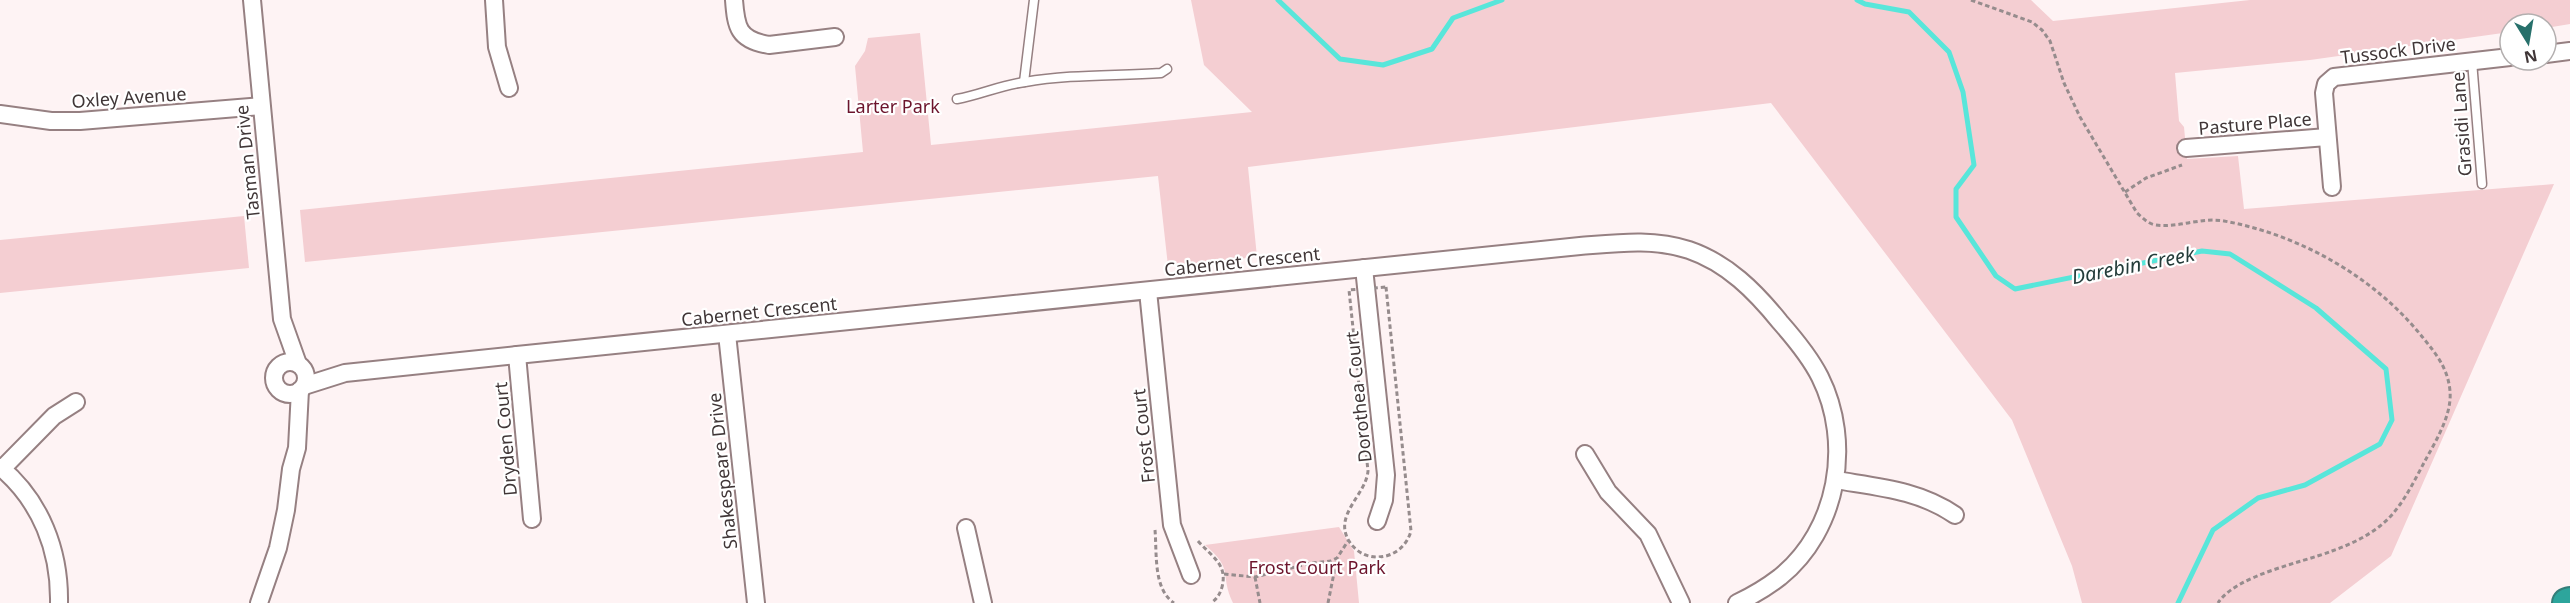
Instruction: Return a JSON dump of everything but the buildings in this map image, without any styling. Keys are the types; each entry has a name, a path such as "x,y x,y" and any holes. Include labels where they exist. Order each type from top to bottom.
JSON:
{"street":[{"name":"Tasman Drive","path":"252,0 282,319 278,368"},
{"path":"494,0 497,47 509,88"},
{"path":"734,0 736,23 740,31 758,43 769,45 835,37"},
{"name":"Tussock Drive","path":"2332,187 2324,93 2326,84 2334,77 2498,58"},
{"name":"Oxley Avenue","path":"0,114 51,121 80,121 261,106"},
{"name":"Pasture Place","path":"2188,156 2327,137"},
{"name":"Cabernet Crescent","path":"302,388 345,373 1626,242 1671,244 1711,259 1729,270 1770,309 1808,357 1820,377 1836,423 1838,451 1836,480 1824,517 1814,538 1798,558 1775,580 1737,603"},
{"name":"Dorothea Court","path":"1364,268 1386,475 1384,500 1377,521"},
{"name":"Frost Court","path":"1148,291 1172,525 1191,575"},
{"name":"Tasman Drive","path":"282,319 300,366"},
{"name":"Shakespeare Drive","path":"727,334 756,603"},
{"name":"Dryden Court","path":"517,355 532,519"},
{"path":"258,603 278,548 297,448 302,388 306,376 300,366 285,363 278,368 274,377 289,418 291,470"},
{"name":"Cabernet Crescent","path":"300,366 345,373"},
{"path":"280,390 291,393 302,388"},
{"path":"59,603 57,568 51,542 31,502 1,468 54,416 76,402"},
{"path":"1585,454 1608,492 1647,534 1660,556 1680,603"},
{"path":"1836,480 1904,491 1927,498 1955,515"},
{"path":"966,528 983,603"}],"lane":[{"path":"1024,82 1034,0"},
{"name":"Grasidi Lane","path":"2472,61 2482,184"},
{"path":"957,99 1024,82 1109,74 1161,73 1167,69"}],"path":[{"path":"1971,0 2032,22 2043,30 2050,41 2064,84 2080,117 2137,213 2156,225 2222,220 2272,235 2329,259 2374,289 2398,309 2440,358 2447,376 2450,400 2435,443 2411,486 2383,524 2366,536 2333,551 2231,589 2218,603"},
{"path":"2125,192 2188,156"},
{"path":"1328,603 1337,558 1348,540"},
{"path":"1211,603 1220,592 1224,574 1245,578 1255,577 1337,558"},
{"path":"1255,577 1260,603"}],"green space":[{"name":"Larter Park","path":"1191,0 2031,0 2053,21 2250,0 2570,0 2570,24 2558,26 2558,12 2498,12 2498,34 2310,60 2175,73 2179,121 2184,127 2187,159 2238,156 2244,209 2554,184 2391,556 2330,603 2082,603 2072,566 2012,420 1771,103 1248,167 1257,257 1168,266 1158,176 305,262 300,210 863,152 855,66 865,51 868,38 920,33 931,145 1252,112 1204,65"},
{"path":"244,216 249,268 0,293 0,240"},
{"name":"Frost Court Park","path":"1339,527 1354,551 1359,603 1233,603 1223,567 1214,553 1205,545"}],"waterway":[{"name":"Darebin Creek","path":"1278,0 1340,59 1383,65 1432,49 1453,18 1502,0"},
{"name":"Darebin Creek","path":"1857,0 1865,4 1909,12 1949,52 1963,92 1974,165 1956,189 1956,217 1996,276 2015,289 2202,251 2230,254 2316,308 2386,369 2392,420 2380,444 2305,485 2258,498 2213,530 2178,603"}]}
